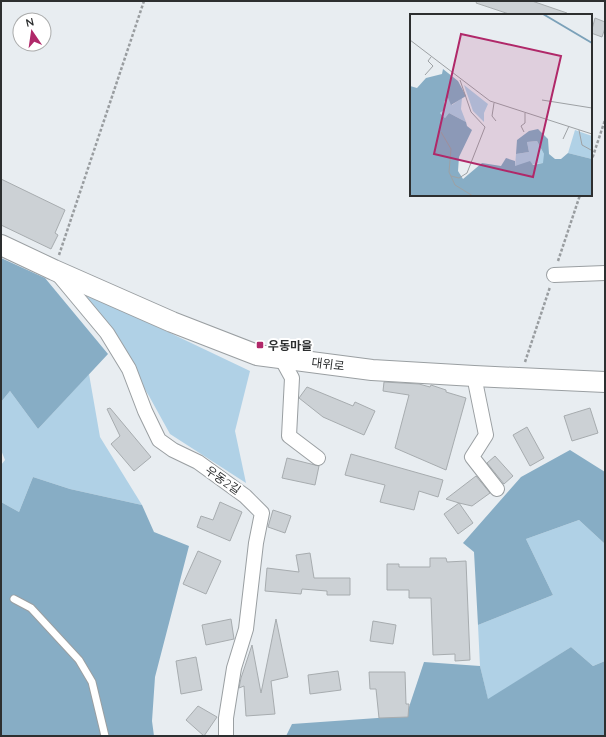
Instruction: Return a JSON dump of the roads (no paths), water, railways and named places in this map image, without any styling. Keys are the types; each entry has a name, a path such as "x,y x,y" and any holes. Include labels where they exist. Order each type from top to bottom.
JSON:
{"main road":[{"name":"대위로","path":"1,245 179,325 257,355 372,370 605,382"}],"street":[{"name":"우동2길","path":"54,270 107,333 129,370 145,411 159,440 174,450 198,462 246,496 262,513 256,543 246,629 234,668 226,718 226,736"},
{"path":"554,275 605,273"},
{"path":"281,358 292,378 288,436 318,458"},
{"path":"474,376 486,434 472,457 497,489"}],"lane":[{"path":"14,599 30,608 79,660 92,682 105,736"}],"place":[{"name":"우동마을","path":"260,345"}]}
